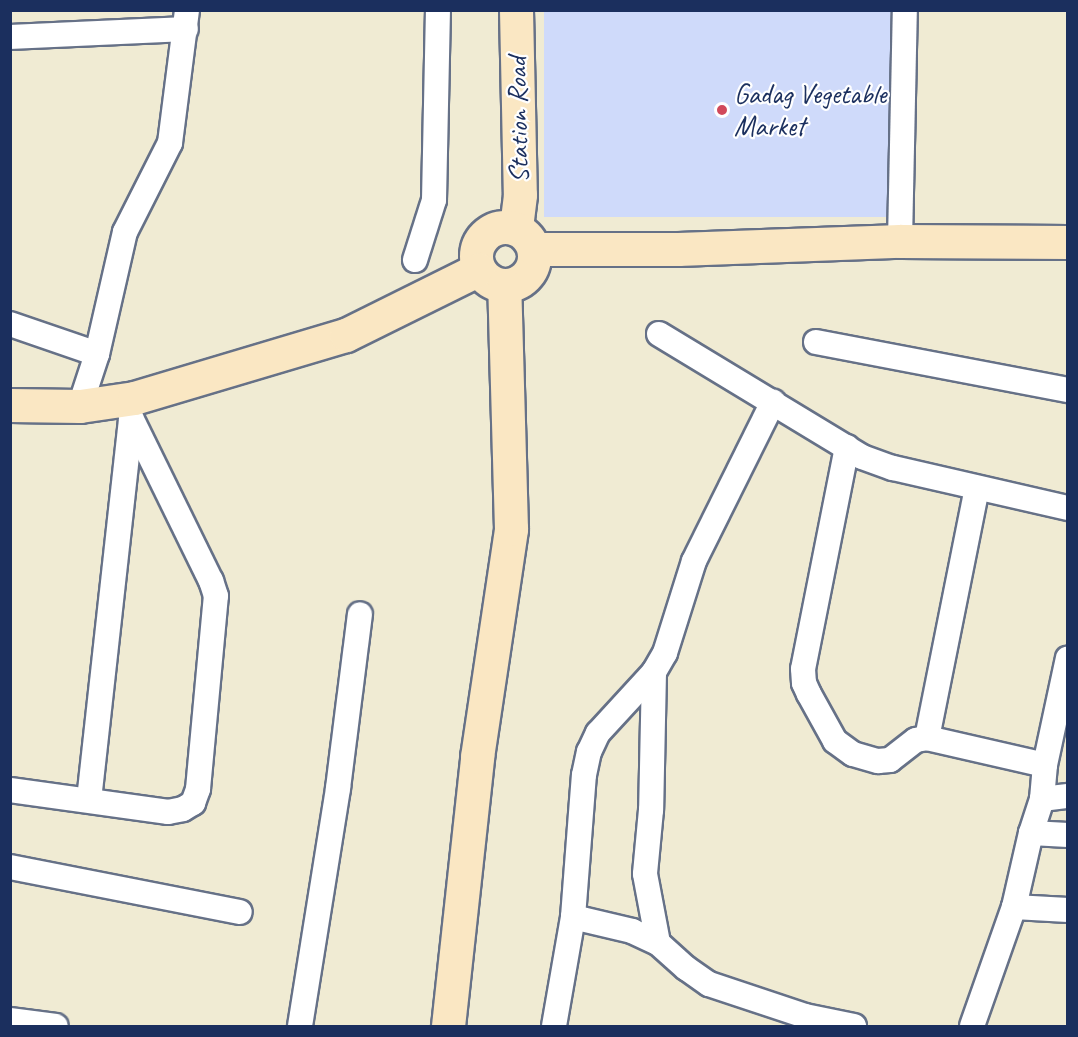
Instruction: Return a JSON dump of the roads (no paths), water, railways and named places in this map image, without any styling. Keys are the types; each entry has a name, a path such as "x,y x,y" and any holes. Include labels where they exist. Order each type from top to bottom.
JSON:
{"main road":[{"name":"Station Road","path":"516,10 520,195 525,239"},
{"path":"448,1026 477,757 511,529 491,277 476,250 487,233 506,227 525,239 678,249 900,241 1066,241"},
{"path":"10,405 132,408 346,335 491,277 514,284 524,279 531,269 525,239"}],"street":[{"path":"415,260 434,200 438,10"},
{"path":"900,241 905,10"},
{"path":"10,37 187,20 170,143 124,232 97,354 80,406"},
{"path":"10,324 97,354"},
{"path":"659,334 862,457 893,468 1068,508"},
{"path":"816,342 1068,390"},
{"path":"554,1026 573,917 584,775 589,752 598,733 654,672 665,653 694,561 773,402"},
{"path":"89,800 132,408"},
{"path":"10,790 168,812 183,809 193,803 198,789 216,596 211,580 132,408"},
{"path":"847,447 803,669 804,683 835,741 853,754 878,760 890,760 916,740 927,738 1045,765"},
{"path":"927,738 977,488"},
{"path":"300,1026 338,788 360,614"},
{"path":"975,1018 1014,908 1030,833 1042,798 1045,765 1068,658"},
{"path":"654,672 651,810 645,874 658,943"},
{"path":"1042,798 1068,796"},
{"path":"1030,833 1068,835"},
{"path":"10,867 240,912"},
{"path":"1014,908 1068,910"},
{"path":"573,917 632,931 658,943 686,968 709,984 792,1019 854,1026"},
{"path":"10,1020 56,1026"}],"place":[{"name":"Gadag Vegetable Market","path":"722,110"}]}
